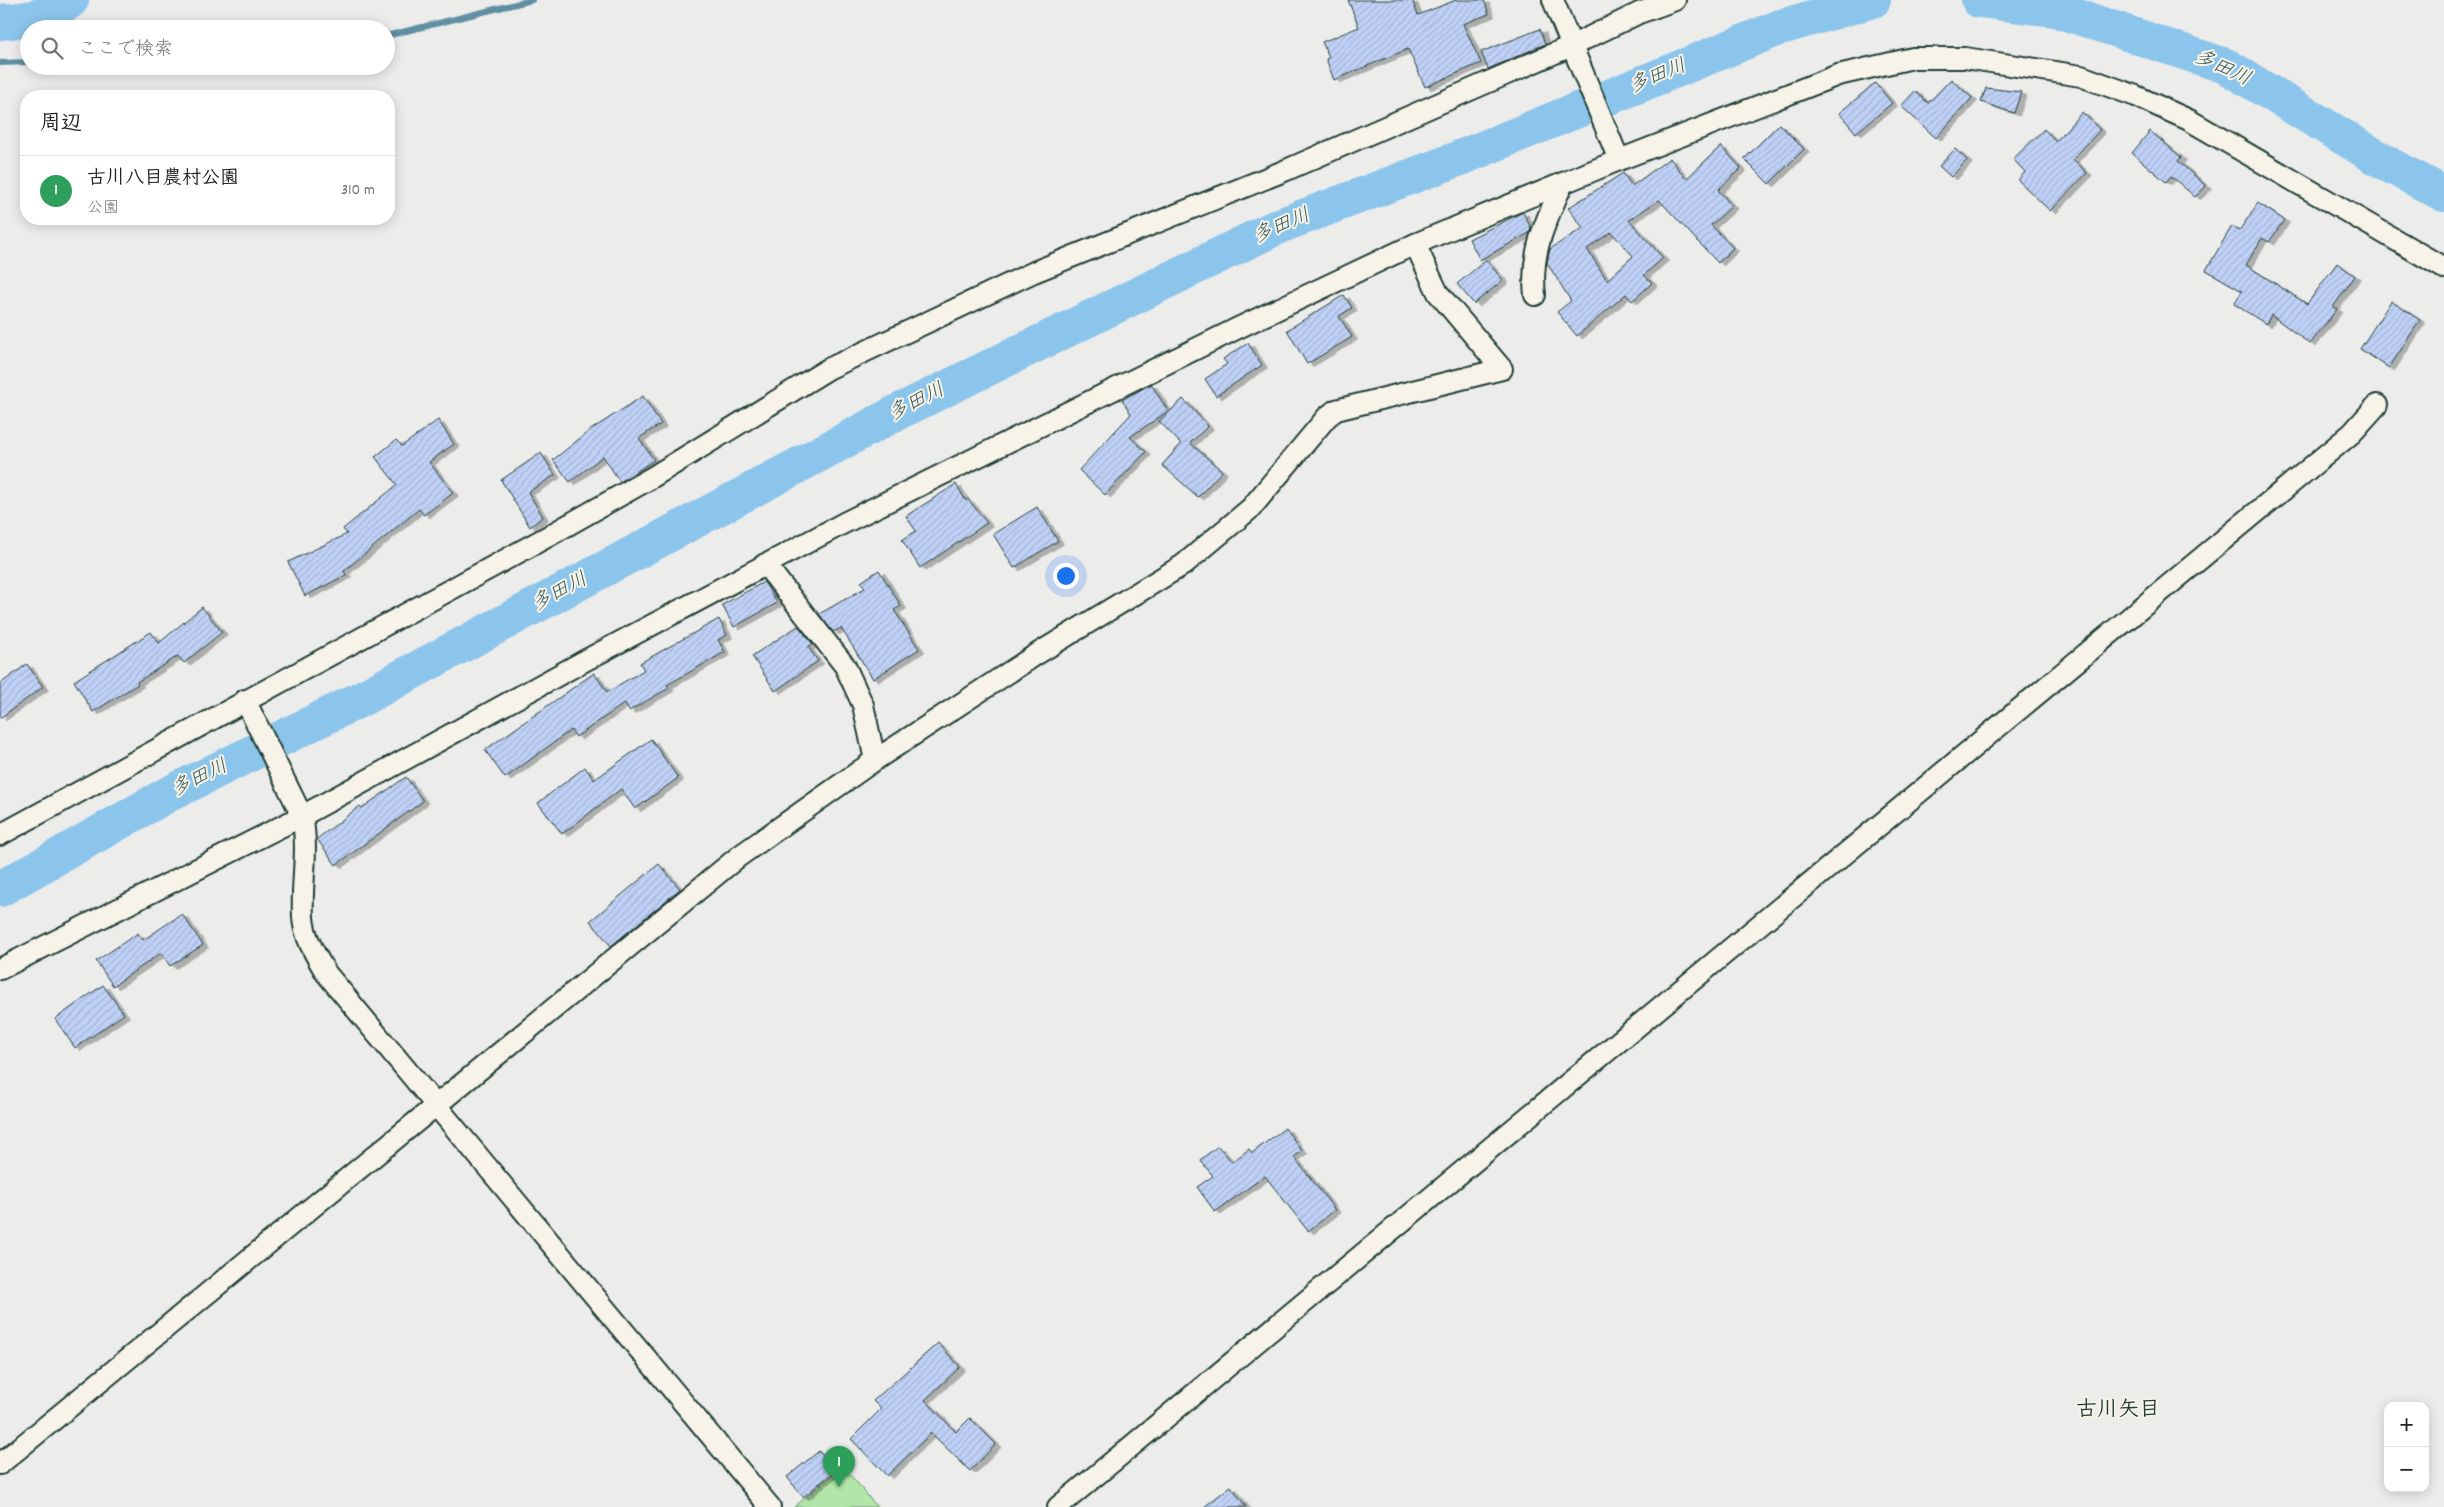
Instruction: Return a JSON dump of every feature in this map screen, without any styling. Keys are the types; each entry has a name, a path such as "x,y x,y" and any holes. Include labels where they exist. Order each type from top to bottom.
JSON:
{"street":[{"path":"1553,0 1616,153"},
{"path":"4,831 247,706 651,478 828,369 1034,272 1572,50 1639,13 1675,0"},
{"path":"0,969 765,564 1220,337 1415,244 1564,183 1616,153 1838,75 1913,58 1965,58 2081,76 2136,96 2189,120 2444,268"},
{"path":"1535,295 1534,284 1541,231 1564,183"},
{"path":"0,1464 738,857 875,760 1037,654 1184,565 1251,508 1327,417 1336,410 1502,369 1438,293 1415,244"},
{"path":"1058,1507 2344,440 2377,405"},
{"path":"765,564 845,666 863,705 875,760"},
{"path":"247,706 300,810 305,832 303,918 312,951 326,973 770,1507"}],"green space":[{"path":"843,1466 877,1507 794,1507"}],"building":[{"path":"1348,0 1412,0 1418,15 1456,0 1484,0 1489,14 1463,24 1481,63 1425,87 1408,49 1334,80 1326,59 1329,57 1322,42 1359,27"},
{"path":"1540,29 1545,44 1488,69 1481,52"},
{"path":"1951,79 1972,98 1936,138 1901,106 1915,91 1928,103"},
{"path":"1875,83 1892,103 1856,133 1839,113"},
{"path":"1986,88 2021,92 2014,113 1981,102"},
{"path":"2082,112 2100,130 2073,159 2087,173 2050,211 2018,180 2025,172 2013,159 2044,129 2056,141"},
{"path":"1779,124 1804,149 1769,184 1744,159"},
{"path":"2150,131 2181,157 2178,161 2206,186 2195,197 2171,176 2166,182 2132,153"},
{"path":"1721,146 1741,168 1718,190 1732,206 1711,225 1733,248 1718,263 1659,200 1629,220 1663,258 1644,275 1652,283 1632,301 1626,294 1577,336 1557,312 1571,301 1547,263 1550,249 1583,228 1568,208 1623,173 1632,186 1670,158 1686,179","holes":["1611,232 1633,256 1607,280 1587,249"]},
{"path":"1955,149 1967,160 1951,177 1939,166"},
{"path":"2258,203 2284,220 2269,242 2262,238 2246,265 2307,304 2337,263 2355,276 2333,307 2337,309 2310,344 2271,315 2266,324 2234,304 2242,291 2206,270 2232,226 2239,231"},
{"path":"1523,212 1531,228 1529,233 1480,260 1469,239"},
{"path":"1486,260 1503,280 1474,304 1457,284"},
{"path":"1344,295 1352,308 1339,316 1352,337 1307,364 1287,330"},
{"path":"2391,301 2420,320 2389,368 2360,349"},
{"path":"1248,343 1262,365 1216,396 1205,379 1227,364 1223,359"},
{"path":"1151,384 1168,411 1130,437 1146,452 1105,495 1079,470 1131,414 1122,400"},
{"path":"643,396 661,424 639,438 654,460 620,482 603,456 570,482 553,460 589,431"},
{"path":"1183,399 1208,426 1190,443 1222,471 1198,497 1162,465 1181,444 1159,421"},
{"path":"438,420 454,444 429,462 453,493 424,515 419,509 344,571 346,575 305,596 288,562 347,534 343,529 397,485 375,457 396,440 402,446"},
{"path":"541,453 555,475 528,492 543,517 530,527 501,480"},
{"path":"956,484 966,501 968,499 987,523 920,568 902,540 916,531 906,516"},
{"path":"1037,507 1058,541 1014,568 993,534"},
{"path":"879,570 901,606 894,610 919,649 873,679 841,628 833,632 819,614 865,588 861,582"},
{"path":"764,582 777,603 734,627 722,605"},
{"path":"202,607 222,632 184,663 178,656 93,712 74,681 151,632 159,643"},
{"path":"719,619 727,635 718,640 725,652 667,685 669,688 629,711 625,703 576,737 571,730 505,778 485,750 594,673 607,692 644,670 640,663"},
{"path":"798,626 813,644 808,647 818,661 775,691 752,656"},
{"path":"27,664 43,687 0,718 0,684"},
{"path":"651,739 678,778 635,809 621,789 562,834 538,803 585,767 594,780"},
{"path":"406,777 423,801 336,865 317,839 360,806 362,808"},
{"path":"659,864 680,889 611,946 590,921"},
{"path":"182,914 203,945 170,966 161,953 113,986 96,961 138,933 143,940"},
{"path":"103,985 124,1014 75,1048 55,1019"},
{"path":"1285,1128 1302,1151 1294,1157 1335,1210 1308,1231 1265,1176 1215,1212 1197,1187 1213,1176 1200,1160 1218,1146 1232,1162 1249,1149 1252,1153"},
{"path":"938,1343 960,1367 925,1400 956,1432 970,1418 996,1444 970,1471 931,1433 887,1476 851,1439 881,1409 873,1401"},
{"path":"819,1451 835,1471 803,1497 787,1477"},
{"path":"1231,1486 1246,1507 1204,1507"}],"waterway":[{"path":"0,22 38,17 63,6 71,0"},
{"path":"395,34 532,0"},
{"name":"多田川","path":"0,889 167,795 359,700 898,412 1279,226 1455,160 1781,27 1873,0"},
{"name":"多田川","path":"1979,0 2054,9 2226,66 2391,166 2444,194"},
{"path":"0,63 20,62"}],"place":[{"name":"古川八目農村公園","path":"839,1487"}],"district":[{"name":"古川矢目","path":"2118,1411"}]}
